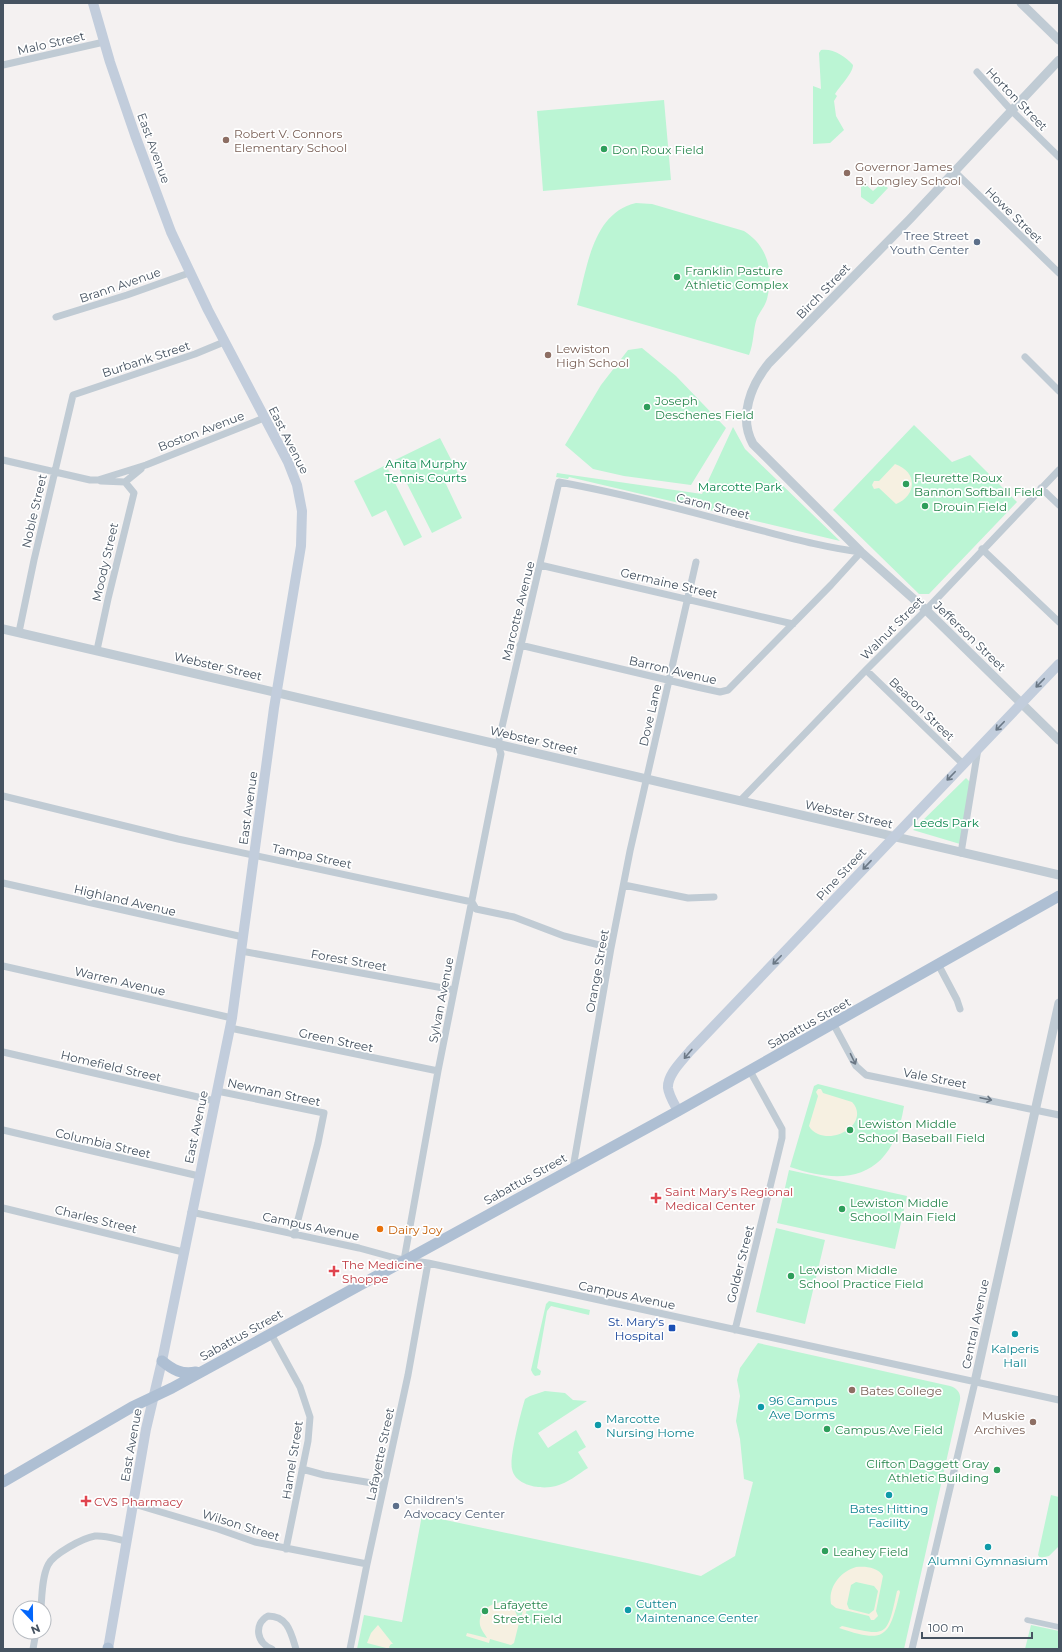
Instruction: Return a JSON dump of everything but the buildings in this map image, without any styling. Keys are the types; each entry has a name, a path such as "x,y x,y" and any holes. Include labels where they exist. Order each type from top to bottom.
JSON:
{"main road":[{"name":"East Avenue","path":"93,3 134,135 171,232 224,342 288,462 297,485 302,511 301,546 298,570 276,692 232,1018 191,1212 162,1361 153,1398 126,1541 108,1649"},
{"name":"Pine Street","path":"678,1111 668,1090 668,1082 690,1051 1059,664"},
{"name":"Sabattus Street","path":"3,1482 132,1407 153,1398 271,1334 834,1025 1059,896"},
{"path":"162,1361 175,1370 183,1373 204,1370"}],"street":[{"path":"1021,3 1059,40"},
{"name":"Malo Street","path":"3,66 104,42"},
{"name":"Birch Street","path":"861,552 753,444 746,428 746,419 750,398 755,383 769,363 955,172 1059,60"},
{"name":"Horton Street","path":"977,72 1011,110 1059,157"},
{"name":"Howe Street","path":"955,172 1059,273"},
{"name":"Brann Avenue","path":"56,317 127,295 190,273"},
{"name":"Burbank Street","path":"73,395 195,354 224,342"},
{"path":"1025,357 1059,391"},
{"name":"Noble Street","path":"19,632 54,472 73,395"},
{"name":"Boston Avenue","path":"98,480 146,465 264,418"},
{"name":"Boston Avenue","path":"3,460 90,480 125,482 146,465"},
{"name":"Walnut Street","path":"740,801 926,610 982,549 1059,470"},
{"name":"Moody Street","path":"97,650 134,493 125,482"},
{"name":"Caron Street","path":"559,482 658,504 844,550 861,552"},
{"name":"Marcotte Avenue","path":"498,744 559,482"},
{"path":"1042,488 1059,505"},
{"path":"982,549 1059,622"},
{"name":"Jefferson Street","path":"861,552 926,610 1059,740"},
{"name":"Barron Avenue","path":"520,645 720,692 728,690 861,552"},
{"name":"Dove Lane","path":"646,779 696,562"},
{"name":"Germaine Street","path":"540,565 793,624"},
{"name":"Webster Street","path":"3,628 1059,875"},
{"name":"Beacon Street","path":"866,670 963,764"},
{"name":"Sylvan Avenue","path":"404,1260 438,1071 501,754 498,744"},
{"path":"961,853 978,748"},
{"name":"Orange Street","path":"573,1168 612,948 646,779"},
{"name":"Tampa Street","path":"3,796 178,839 472,902 476,909 514,917 564,936 612,948"},
{"name":"Highland Avenue","path":"3,883 243,937"},
{"path":"624,885 688,898 714,897"},
{"name":"Forest Street","path":"241,951 454,990"},
{"path":"938,964 957,1000 960,1009"},
{"name":"Warren Avenue","path":"3,966 232,1018"},
{"name":"Central Avenue","path":"912,1649 975,1382 1059,1003"},
{"name":"Vale Street","path":"834,1025 856,1066 866,1075 1059,1115"},
{"name":"Green Street","path":"230,1028 438,1071"},
{"name":"Homefield Street","path":"3,1052 215,1101"},
{"name":"Golder Street","path":"735,1330 782,1138 782,1129 750,1071"},
{"name":"Newman Street","path":"217,1091 324,1113 318,1143 294,1235"},
{"name":"Columbia Street","path":"3,1130 199,1176"},
{"name":"Charles Street","path":"3,1208 183,1252"},
{"name":"Campus Avenue","path":"191,1212 360,1248 404,1260 428,1263 1059,1400"},
{"name":"Lafayette Street","path":"350,1649 408,1375 428,1263"},
{"name":"Hamel Street","path":"271,1334 300,1387 310,1417 308,1441 286,1550"},
{"path":"302,1469 324,1475 384,1486"},
{"name":"Wilson Street","path":"134,1504 218,1529 255,1542 286,1550 367,1564"},
{"path":"42,1600 47,1567 57,1555 82,1540 93,1536 126,1541"},
{"path":"272,1649 262,1642 258,1632 262,1621 268,1616 277,1617 285,1622 296,1649"},
{"path":"1027,1620 1059,1627"}],"green space":[{"path":"821,50 834,51 853,65 849,76 835,94 837,96 834,101 836,116 844,130 830,143 813,144 813,86 821,89 819,53"},
{"name":"Don Roux Field","path":"664,100 671,180 543,191 537,111"},
{"path":"863,182 873,191 882,183 888,188 873,204 871,204 861,197 861,184"},
{"name":"Franklin Pasture Athletic Complex","path":"636,203 652,204 744,231 759,244 767,260 770,279 766,302 757,318 749,355 577,305 588,260 601,230 610,218 621,209"},
{"name":"Joseph Deschenes Field","path":"642,348 676,376 726,428 691,485 624,476 593,469 565,445 601,385 628,350"},
{"name":"Drouin Field","path":"914,425 952,462 970,455 1017,502 929,594 919,594 833,510"},
{"name":"Marcotte Park","path":"733,427 745,449 840,541 569,477 568,479 556,477 557,473 702,494"},
{"name":"Anita Murphy Tennis Courts","path":"440,438 459,475 445,482 462,518 432,533 395,460"},
{"name":"Anita Murphy Tennis Courts","path":"386,465 422,537 404,546 386,510 372,517 354,481"},
{"name":"Leeds Park","path":"966,778 970,782 960,844 913,830"},
{"name":"Lewiston Middle School Baseball Field","path":"818,1084 904,1106 898,1129 890,1148 879,1161 866,1170 850,1175 832,1176 812,1173 790,1167 814,1086"},
{"name":"Lewiston Middle School Main Field","path":"789,1170 907,1196 895,1249 777,1223"},
{"name":"Lewiston Middle School Practice Field","path":"776,1228 825,1240 805,1324 756,1312"},
{"path":"549,1301 590,1310 589,1315 551,1306 547,1311 537,1368 541,1371 540,1375 535,1376 531,1370 546,1304"},
{"name":"Bates College","path":"758,1343 950,1386 957,1389 959,1393 960,1400 904,1649 357,1649 364,1615 402,1622 422,1515 701,1576 735,1556 753,1482 744,1479 740,1439 736,1421 740,1396 737,1380 740,1368"},
{"path":"545,1391 565,1393 573,1400 587,1401 538,1433 548,1448 576,1430 586,1447 578,1452 588,1468 565,1483 550,1487 537,1487 524,1483 514,1475 512,1469 512,1455 525,1399"},
{"path":"1051,1495 1059,1497 1059,1546 1049,1556 1040,1558 1038,1555"},
{"path":"1031,1625 1059,1631 1059,1649 1025,1649"}],"sand":[{"path":"895,464 908,472 912,484 908,495 896,504 879,488 874,489 872,485 874,481 879,481"},
{"path":"818,1089 821,1089 823,1093 852,1102 856,1109 857,1116 855,1122 843,1133 826,1136 814,1132 809,1126 818,1096 816,1092"},
{"path":"856,1567 867,1567 875,1569 883,1576 876,1611 878,1616 874,1620 871,1620 869,1616 836,1608 831,1604 831,1592 833,1586 840,1576","holes":["856,1582 874,1586 878,1591 874,1610 869,1614 849,1609 847,1604 851,1585"]},
{"path":"899,1590 900,1592 892,1619 883,1633 876,1636 867,1635 839,1628 842,1626 869,1632 883,1630 891,1617 897,1591"},
{"path":"526,1600 529,1601 523,1624 519,1623 514,1643 511,1645 490,1639 489,1643 466,1636 467,1633 487,1638 480,1625 480,1619 486,1609 496,1603 502,1602 512,1607 520,1621"},
{"path":"378,1625 393,1644 389,1647 390,1649 367,1643 371,1633"}],"place":[{"name":"Robert V. Connors Elementary School","path":"226,140"},
{"name":"Don Roux Field","path":"604,149"},
{"name":"Governor James B. Longley School","path":"847,173"},
{"name":"Tree Street Youth Center","path":"977,242"},
{"name":"Franklin Pasture Athletic Complex","path":"677,277"},
{"name":"Lewiston High School","path":"548,355"},
{"name":"Joseph Deschenes Field","path":"647,407"},
{"name":"Fleurette Roux Bannon Softball Field","path":"906,484"},
{"name":"Drouin Field","path":"925,506"},
{"name":"Lewiston Middle School Baseball Field","path":"850,1130"},
{"name":"Saint Mary's Regional Medical Center","path":"656,1198"},
{"name":"Lewiston Middle School Main Field","path":"842,1209"},
{"name":"Dairy Joy","path":"380,1229"},
{"name":"The Medicine Shoppe","path":"334,1271"},
{"name":"Lewiston Middle School Practice Field","path":"791,1276"},
{"name":"St. Mary's Hospital","path":"672,1328"},
{"name":"Kalperis Hall","path":"1015,1334"},
{"name":"Bates College","path":"852,1390"},
{"name":"96 Campus Ave Dorms","path":"761,1407"},
{"name":"Muskie Archives","path":"1033,1422"},
{"name":"Marcotte Nursing Home","path":"598,1425"},
{"name":"Campus Ave Field","path":"827,1429"},
{"name":"Clifton Daggett Gray Athletic Building","path":"997,1470"},
{"name":"Bates Hitting Facility","path":"889,1495"},
{"name":"CVS Pharmacy","path":"86,1501"},
{"name":"Children's Advocacy Center","path":"396,1506"},
{"name":"Alumni Gymnasium","path":"988,1547"},
{"name":"Leahey Field","path":"825,1551"},
{"name":"Cutten Maintenance Center","path":"628,1610"},
{"name":"Lafayette Street Field","path":"485,1611"}]}
